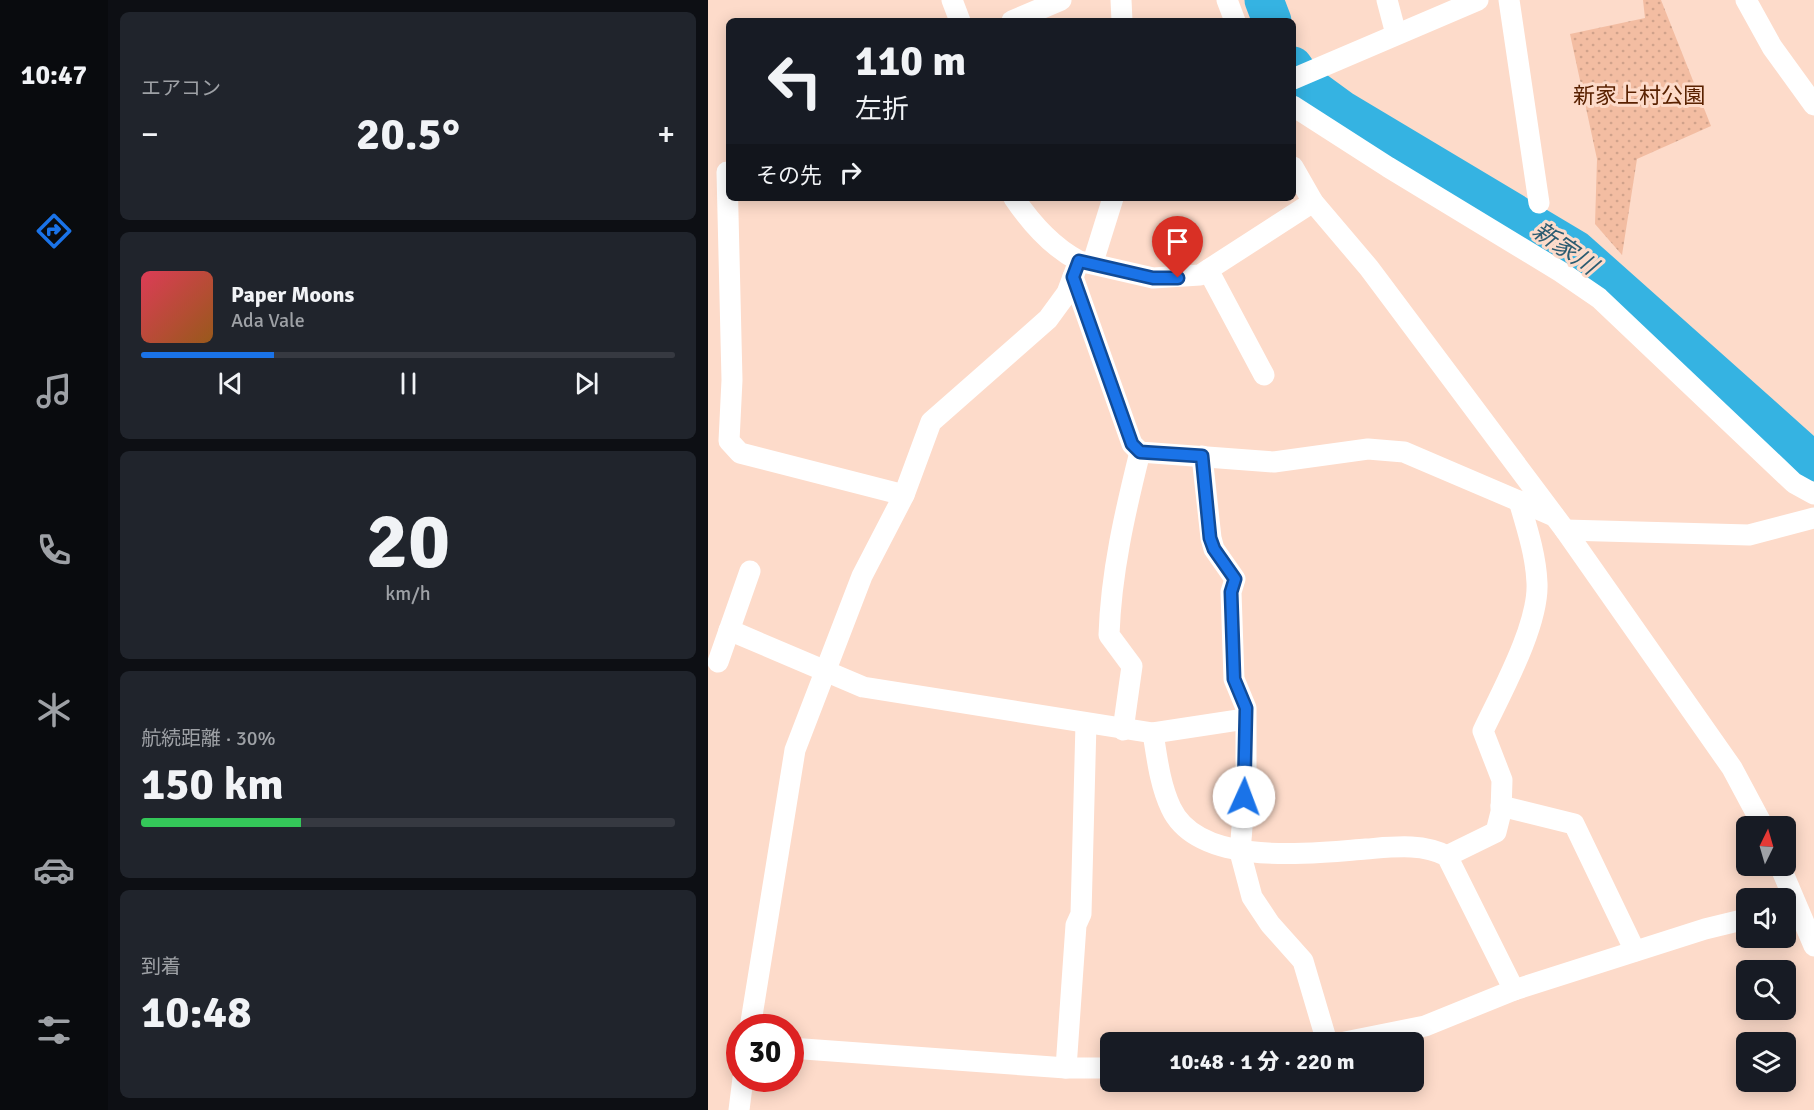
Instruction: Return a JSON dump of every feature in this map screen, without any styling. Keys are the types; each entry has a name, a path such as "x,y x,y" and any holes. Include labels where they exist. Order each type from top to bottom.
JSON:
{"street":[{"path":"952,0 959,18"},
{"path":"1019,18 1061,0"},
{"path":"1121,0 1122,18"},
{"path":"1227,0 1234,18"},
{"path":"1387,0 1396,34"},
{"path":"1296,78 1478,0"},
{"path":"1509,0 1539,203"},
{"path":"1746,0 1772,47 1814,105"},
{"path":"1296,108 1388,167 1562,272 1599,298 1794,483 1814,494"},
{"path":"1296,172 1313,202 1369,268 1560,523 1732,768 1758,816"},
{"path":"722,174 732,380 729,441 740,453 904,495"},
{"path":"1016,201 1041,233 1082,267 1153,278 1200,275 1313,202"},
{"path":"752,1014 795,750 862,576 904,495 931,423 1048,319 1082,267 1112,201"},
{"path":"1082,267 1132,444 1140,452 1274,462 1368,448 1404,453 1520,501 1560,523 1749,536 1814,518"},
{"path":"1208,270 1264,375"},
{"path":"1123,730 1132,666 1109,635 1110,614 1120,534 1140,452"},
{"path":"1202,456 1210,538 1214,549 1235,579 1231,592 1234,679 1246,708 1246,779 1240,852 1252,897 1270,924 1303,961 1324,1032"},
{"path":"1447,856 1496,832 1501,806 1502,780 1483,731 1531,619 1538,586 1530,538 1520,501"},
{"path":"718,662 750,571"},
{"path":"729,630 863,687 1153,733 1245,719"},
{"path":"1066,1068 1076,925 1081,914 1086,723"},
{"path":"1153,733 1162,784 1172,810 1186,830 1240,852 1292,854 1402,846 1438,851 1447,856 1514,990"},
{"path":"1501,806 1574,824 1635,951"},
{"path":"1796,915 1814,946"},
{"path":"1395,1032 1425,1026 1514,990 1736,922"},
{"path":"804,1049 1066,1068 1100,1068"},
{"path":"739,1110 741,1092"}],"green space":[{"name":"新家上村公園","path":"1643,0 1661,0 1711,126 1637,159 1622,255 1595,224 1597,159 1570,34 1645,18"}],"waterway":[{"name":"新家川","path":"1264,0 1271,18"},
{"name":"新家川","path":"1296,70 1305,83 1342,110 1576,250 1814,462"}],"route":[{"path":"1178,278 1153,278 1094,262 1079,261 1073,277 1132,444 1140,452 1202,456 1210,538 1214,549 1235,579 1231,592 1234,679 1246,708 1244,797"}]}
